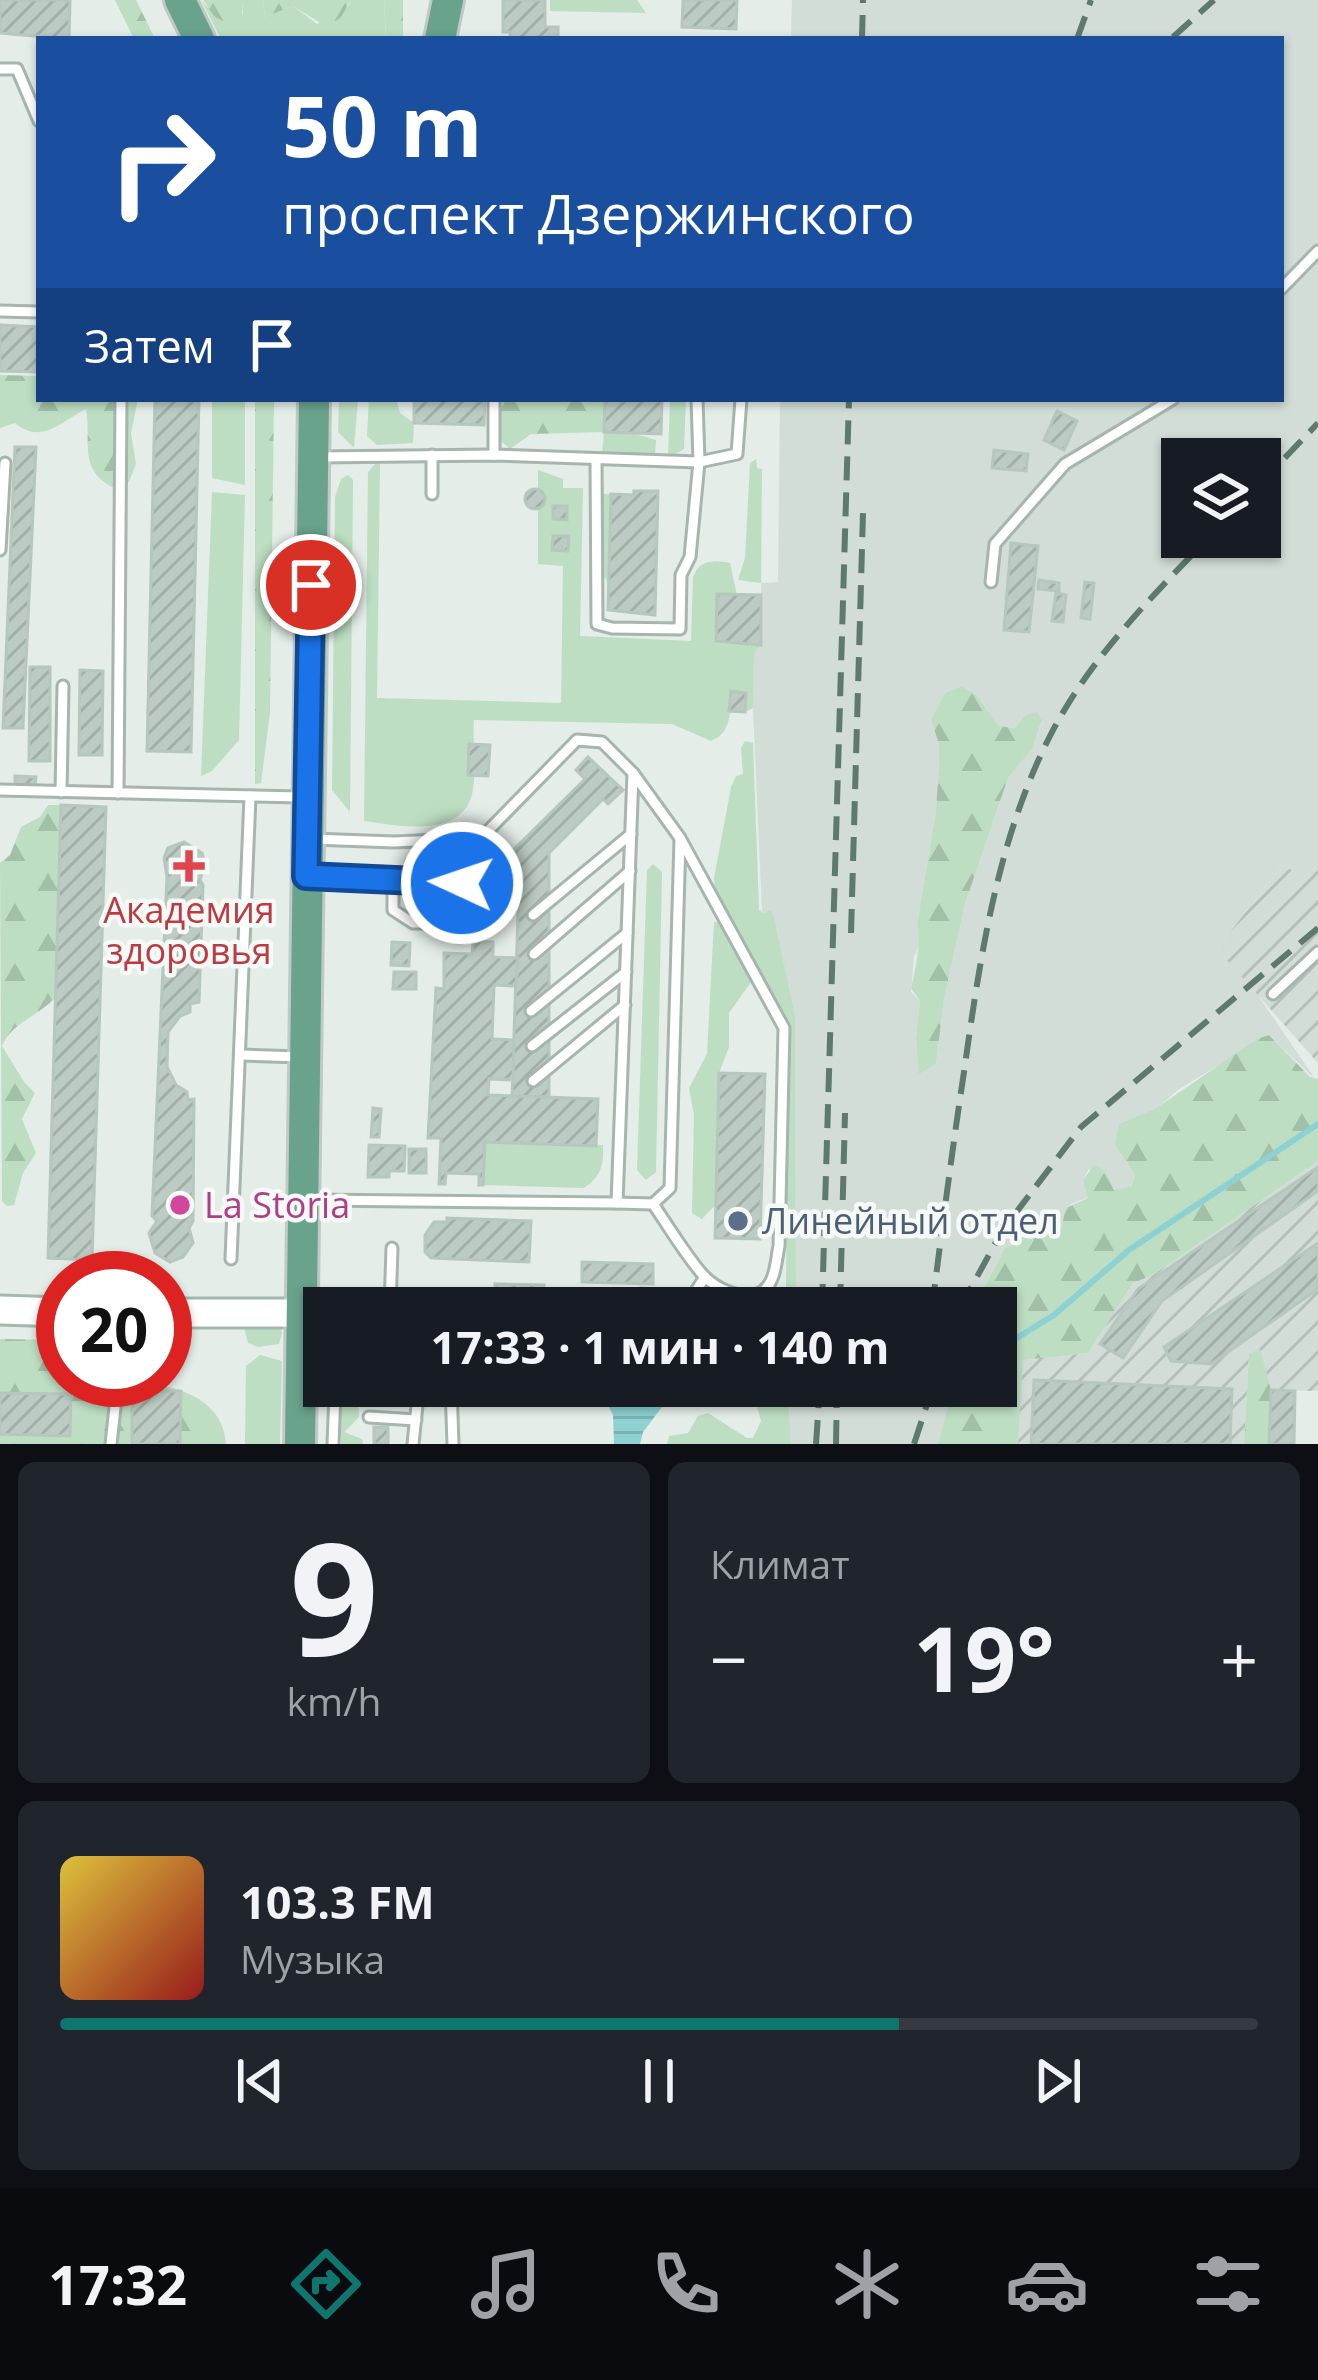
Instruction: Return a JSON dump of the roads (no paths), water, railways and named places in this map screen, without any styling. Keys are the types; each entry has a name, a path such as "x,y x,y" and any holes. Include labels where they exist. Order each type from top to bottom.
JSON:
{"main road":[{"path":"180,0 198,36"},
{"path":"442,36 448,0"},
{"path":"311,1287 305,1200 305,1057 314,402"},
{"path":"300,1444 303,1369"}],"street":[{"path":"0,1310 36,1311"},
{"path":"192,1313 303,1314"}],"lane":[{"path":"0,69 17,69 36,114"},
{"path":"1284,286 1318,250"},
{"path":"0,311 36,312"},
{"path":"118,793 121,402"},
{"path":"494,402 494,454"},
{"path":"596,460 597,624 680,628 681,575 690,557 699,462 697,402"},
{"path":"313,458 494,454 699,462 737,454 741,402"},
{"path":"991,582 995,544 1065,464 1168,402"},
{"path":"432,455 432,494"},
{"path":"0,550 4,463"},
{"path":"61,792 64,686"},
{"path":"306,839 482,838 578,740 602,742 633,772 680,838 784,1028 775,1273 764,1291 749,1296 705,1277 653,1204"},
{"path":"617,1203 633,772"},
{"path":"0,790 307,797"},
{"path":"231,1259 250,796"},
{"path":"533,915 631,834"},
{"path":"305,1200 653,1204 670,1188 680,838"},
{"path":"534,954 630,871"},
{"path":"306,876 462,883 461,923 413,923 393,910 393,880"},
{"path":"531,1011 627,933"},
{"path":"1273,994 1318,952"},
{"path":"532,1046 626,972"},
{"path":"533,1081 625,1005"},
{"path":"241,1054 305,1057"},
{"path":"391,1287 392,1248"},
{"path":"698,1287 705,1277"},
{"path":"302,1375 335,1392 333,1444"},
{"path":"111,1444 115,1407"},
{"path":"413,1444 417,1407"},
{"path":"452,1407 453,1444"},
{"path":"369,1417 416,1420"}],"water":[{"path":"609,1407 662,1407 640,1444 614,1444"}],"waterway":[{"path":"1017,1338 1054,1315 1129,1250 1318,1124"}],"railway":[{"path":"862,36 863,0"},
{"path":"1078,36 1091,0"},
{"path":"1174,36 1214,0"},
{"path":"823,1287 849,402"},
{"path":"1281,462 1318,423"},
{"path":"851,933 863,513"},
{"path":"935,1287 977,986 993,900 1016,816 1050,736 1083,681 1189,558"},
{"path":"971,1287 1002,1231 1081,1127 1318,928"},
{"path":"841,1287 845,1113"},
{"path":"816,1444 819,1407"},
{"path":"836,1444 837,1407"},
{"path":"914,1444 926,1407"}],"place":[{"name":"Академия здоровья","path":"189,866"},
{"name":"La Storia","path":"180,1205"},
{"name":"Линейный отдел","path":"738,1221"}]}
